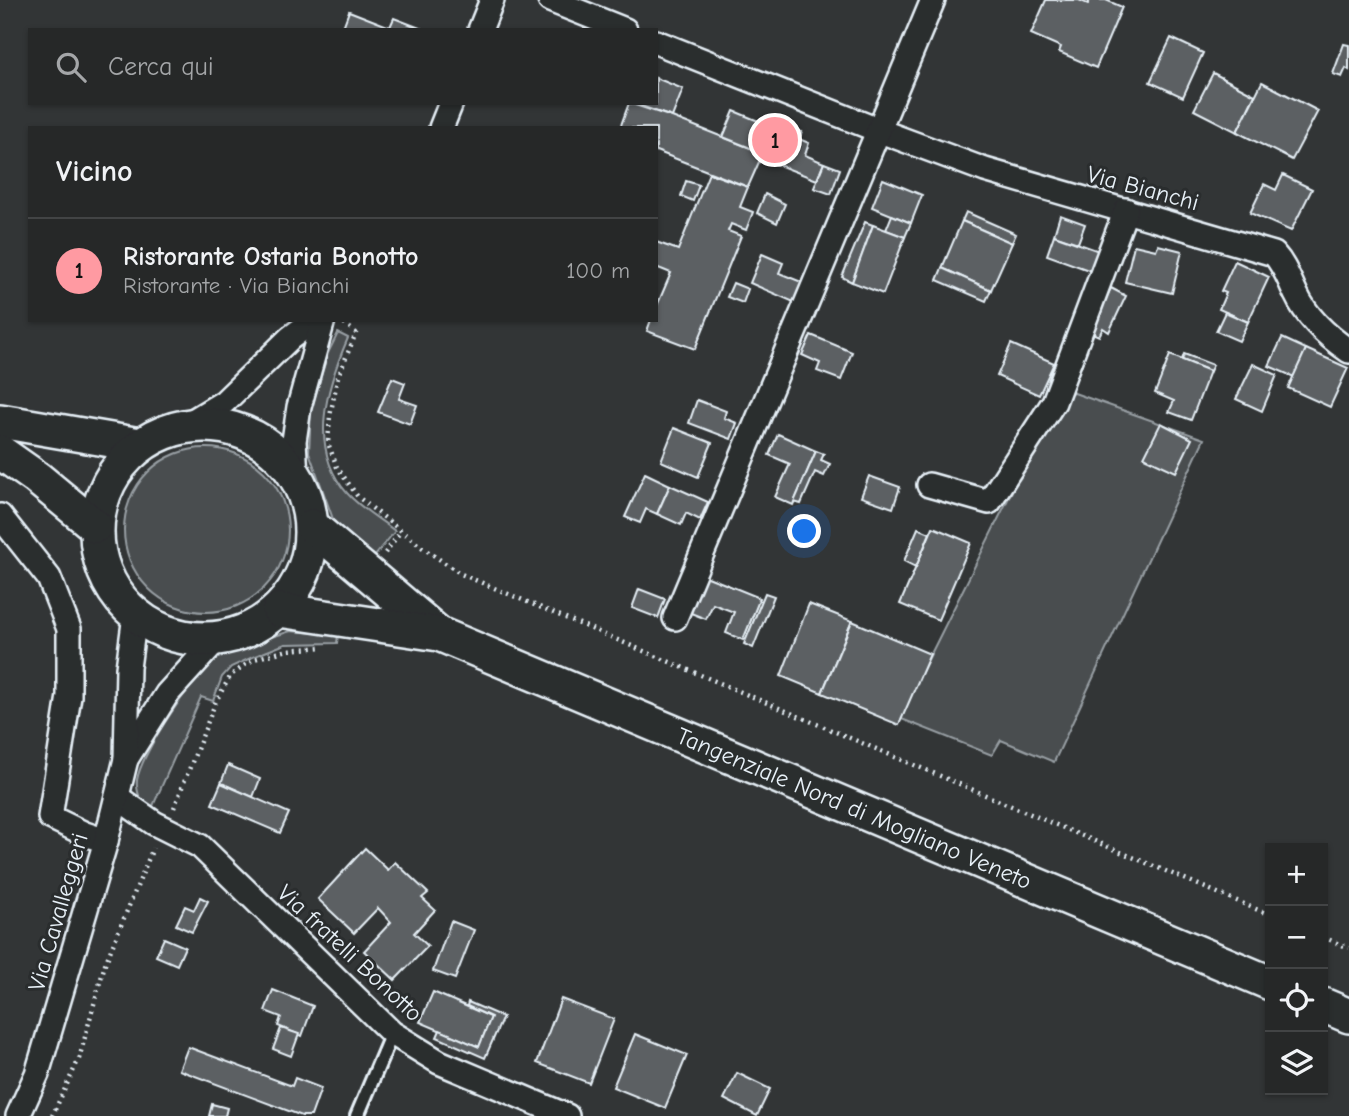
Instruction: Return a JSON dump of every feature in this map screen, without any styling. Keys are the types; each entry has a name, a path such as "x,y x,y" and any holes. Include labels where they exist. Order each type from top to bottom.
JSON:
{"main road":[{"path":"0,421 140,445"},
{"path":"212,424 237,429 260,440 280,456 296,475 307,500 312,526 311,549 305,571 294,592 279,610 261,624 240,634 217,639 188,639 160,630 135,615 112,588 99,556 95,526 104,492 118,466 140,445 162,433 187,425 212,424"},
{"path":"0,452 37,478 95,526"},
{"path":"312,526 439,634"},
{"path":"279,610 439,634"},
{"name":"Tangenziale Nord di Mogliano Veneto","path":"439,634 1265,981"},
{"path":"1328,1007 1349,1016"}],"street":[{"path":"481,28 492,0"},
{"path":"550,0 620,28"},
{"path":"675,618 933,0"},
{"name":"Via Bianchi","path":"658,43 985,170 1274,254 1282,263 1297,296 1315,324 1349,351"},
{"path":"442,126 450,105"},
{"path":"929,485 989,502 1054,402 1126,211"},
{"path":"187,425 224,402 290,338 311,322"},
{"path":"296,475 293,441 299,407 322,322"},
{"path":"0,516 49,578 69,629 69,696 50,817 106,841"},
{"path":"126,759 128,668 135,615"},
{"path":"126,759 167,694 217,639"},
{"name":"Via Cavalleggeri","path":"18,1116 37,1074 106,841 126,759"},
{"name":"Via fratelli Bonotto","path":"117,797 154,823 200,846 392,1033 439,1062 567,1116"}],"lane":[{"path":"357,1116 392,1033"}],"path":[{"path":"343,322 356,333 338,377 330,416 328,443 337,467 358,497 461,574 1265,913"},
{"path":"377,562 401,531"},
{"path":"172,815 216,701 230,675 254,659 288,650 328,647"},
{"path":"52,1116 79,1059 105,964 153,848 160,847"},
{"path":"1328,939 1349,948"}],"shaded area":[{"path":"338,333 348,338 328,396 324,437 327,457 347,493 395,531 371,561 347,541 333,519 309,452 311,410 328,353"},
{"path":"1063,389 1204,439 1054,762 1001,740 992,755 899,718"},
{"path":"206,448 237,454 264,472 282,499 288,530 282,561 264,588 237,606 206,612 175,606 148,588 130,561 124,530 130,499 148,472 175,454"},
{"path":"291,631 338,635 337,643 285,644 231,667 222,677 213,701 201,697 153,806 141,801 137,780 148,751 197,678 228,653"}],"building":[{"path":"1046,0 1079,0 1088,4 1090,0 1106,0 1122,7 1096,68 1059,52 1061,47 1031,34"},
{"path":"349,11 390,27 394,18 420,28 343,28"},
{"path":"1171,38 1203,53 1183,97 1150,82"},
{"path":"1344,44 1349,45 1349,70 1346,68 1342,77 1333,74"},
{"path":"1213,73 1255,95 1237,132 1194,110"},
{"path":"658,79 683,89 672,117 641,106 658,105"},
{"path":"1262,82 1318,111 1292,160 1237,132"},
{"path":"628,105 635,105 763,153 748,187 658,152 658,126 621,126"},
{"path":"734,111 773,127 763,153 723,137"},
{"path":"782,125 802,132 799,139 809,143 805,155 824,163 817,180 768,161"},
{"path":"824,163 840,169 831,194 814,188"},
{"path":"709,173 748,187 740,207 753,212 746,230 731,224 728,231 741,236 695,349 647,331 650,322 658,322 658,303 671,273 658,268 658,243 678,250"},
{"path":"1283,175 1312,189 1291,231 1250,213 1264,184 1276,190"},
{"path":"883,179 922,195 911,223 872,207"},
{"path":"686,181 699,185 693,201 681,196"},
{"path":"765,194 785,204 777,223 757,213"},
{"path":"966,212 1016,234 1012,243 962,221"},
{"path":"892,215 911,223 905,237 886,230"},
{"path":"1060,215 1085,224 1078,243 1054,235"},
{"path":"962,221 1012,243 991,290 942,268"},
{"path":"865,222 873,225 852,282 842,277"},
{"path":"873,225 905,237 883,294 852,282"},
{"path":"1054,235 1102,252 1094,272 1047,255"},
{"path":"1134,245 1156,250 1158,245 1182,251 1172,293 1125,282"},
{"path":"762,254 783,263 779,273 804,283 796,303 750,283"},
{"path":"1235,261 1269,277 1248,322 1219,309 1226,293 1221,291"},
{"path":"942,268 991,290 986,301 937,280"},
{"path":"733,283 748,289 743,303 727,297"},
{"path":"1111,288 1126,296 1109,332 1103,328 1099,336 1090,332"},
{"path":"1225,312 1248,322 1239,341 1216,331"},
{"path":"811,335 852,352 841,380 817,371 820,363 802,355"},
{"path":"1282,338 1306,349 1294,377 1269,366"},
{"path":"1011,344 1054,363 1039,395 997,376"},
{"path":"1306,349 1348,368 1330,407 1288,388"},
{"path":"1184,354 1213,365 1210,371 1182,360"},
{"path":"1170,355 1210,371 1191,420 1169,412 1174,401 1155,393"},
{"path":"1253,364 1277,375 1262,411 1236,399"},
{"path":"392,378 405,383 399,399 417,405 410,424 378,412"},
{"path":"697,400 726,411 724,418 737,423 731,439 689,423"},
{"path":"1161,423 1192,439 1176,472 1144,457"},
{"path":"674,428 712,443 698,477 661,461"},
{"path":"778,434 816,451 793,505 775,497 790,464 769,455"},
{"path":"816,451 824,454 821,460 830,464 824,476 815,472 801,504 794,502"},
{"path":"645,473 670,485 657,514 646,509 640,523 625,517"},
{"path":"869,476 900,487 893,508 861,497"},
{"path":"670,485 708,502 700,520 686,513 681,525 657,514"},
{"path":"933,527 971,543 938,620 900,604"},
{"path":"918,528 930,533 916,567 904,561"},
{"path":"703,575 760,598 743,640 726,633 734,612 713,604 706,619 688,612"},
{"path":"639,589 665,599 658,618 632,608"},
{"path":"765,593 774,596 753,648 744,644"},
{"path":"809,604 852,621 822,693 781,676"},
{"path":"852,621 930,654 899,725 822,693"},
{"path":"228,765 260,779 253,797 221,783"},
{"path":"221,783 289,813 280,833 212,804"},
{"path":"365,848 388,870 395,862 428,893 422,898 435,910 414,933 428,946 395,980 364,951 391,922 378,908 354,933 318,899"},
{"path":"200,897 208,901 192,932 176,925 185,906 194,910"},
{"path":"451,921 474,930 455,979 433,971"},
{"path":"164,938 185,947 177,965 156,956"},
{"path":"273,990 313,1006 302,1036 278,1026 281,1017 265,1011"},
{"path":"433,992 491,1017 479,1047 420,1022"},
{"path":"561,999 614,1019 589,1083 537,1063"},
{"path":"468,1002 503,1017 485,1058 437,1037 440,1030 479,1047 491,1017 467,1006"},
{"path":"281,1028 299,1034 291,1056 273,1049"},
{"path":"635,1034 687,1055 665,1108 613,1087"},
{"path":"188,1047 292,1086 295,1078 321,1088 311,1116 302,1116 179,1070"},
{"path":"737,1073 770,1089 757,1116 724,1099"},
{"path":"212,1104 227,1108 225,1116 209,1116"}],"place":[{"name":"Ristorante Ostaria Bonotto","path":"775,140"}]}
